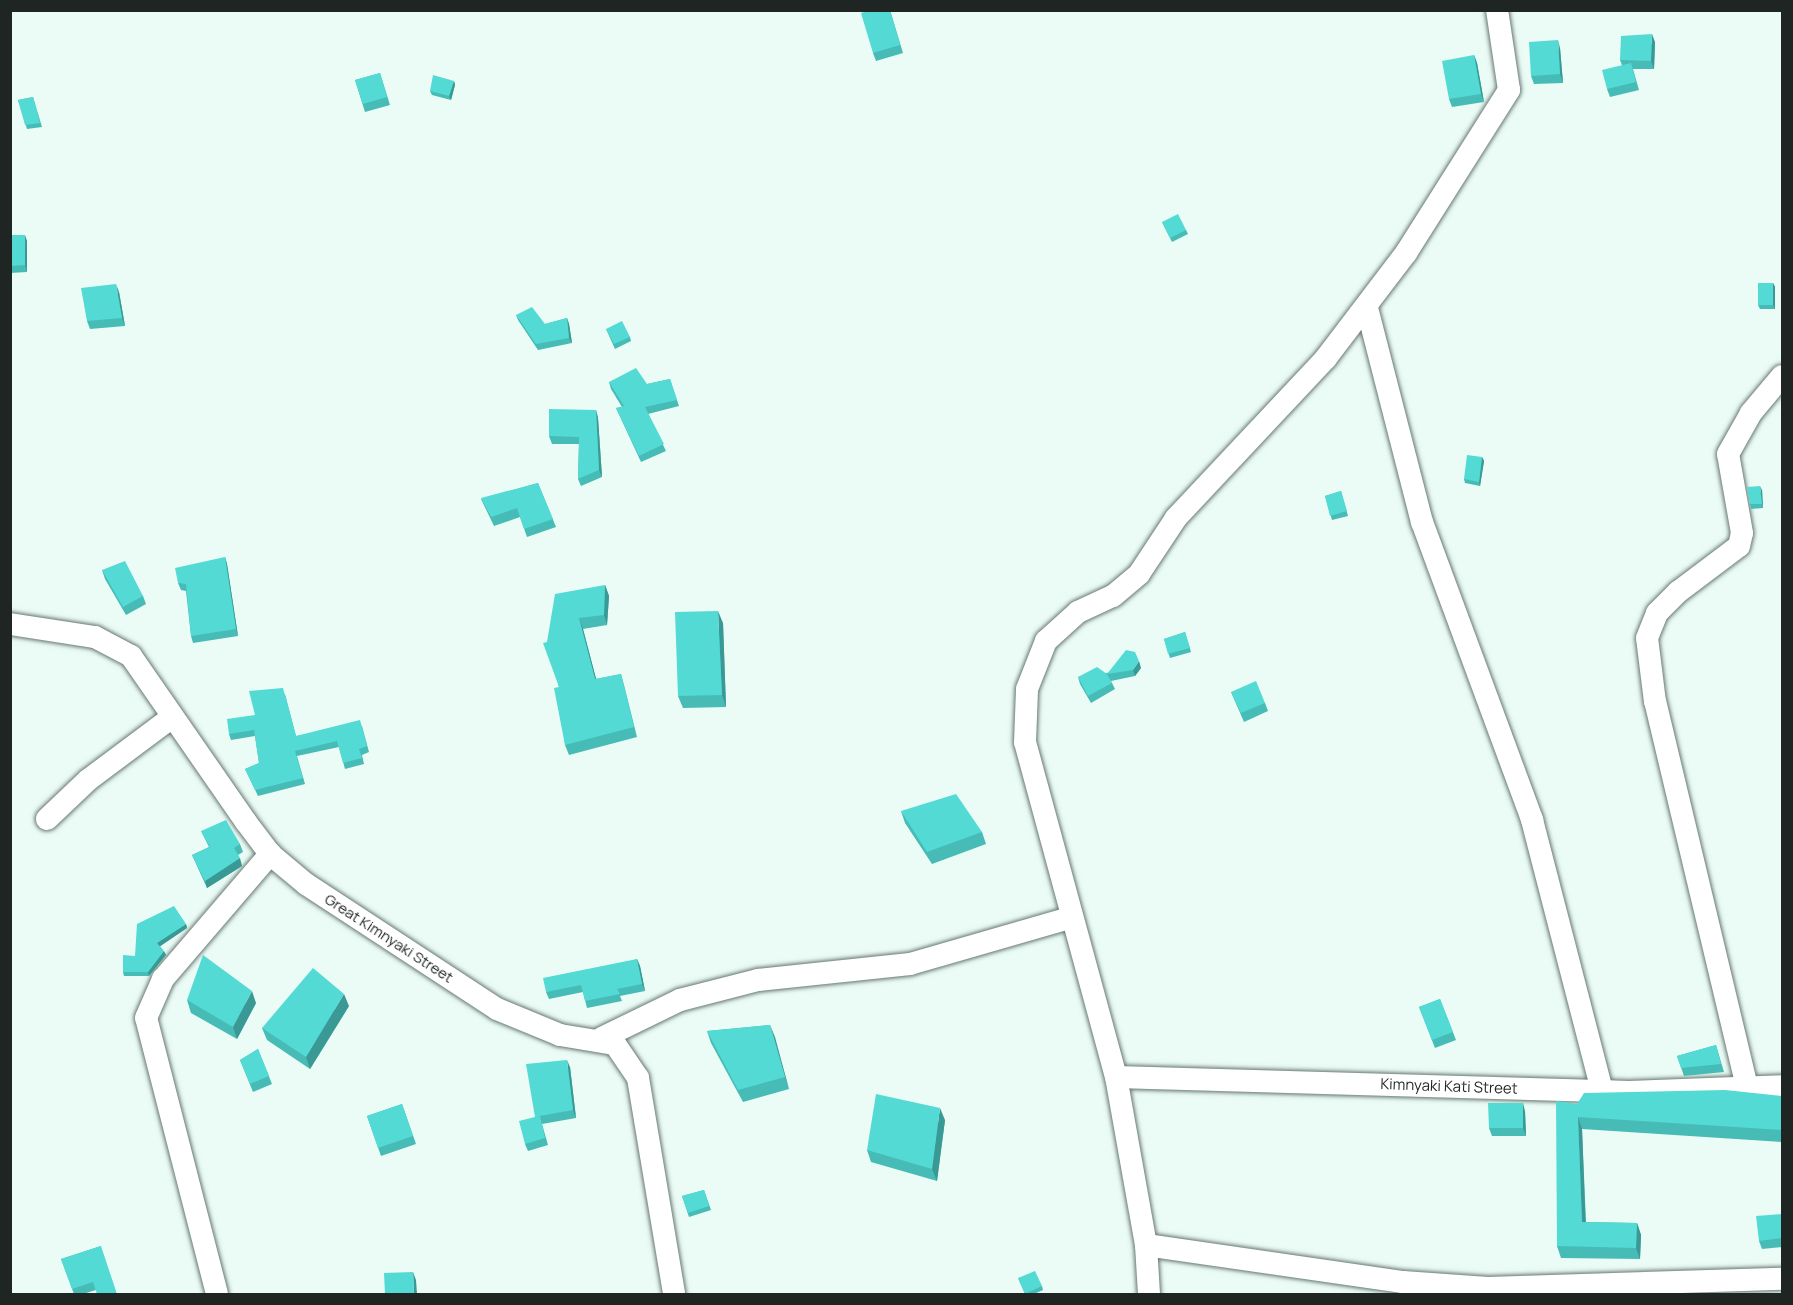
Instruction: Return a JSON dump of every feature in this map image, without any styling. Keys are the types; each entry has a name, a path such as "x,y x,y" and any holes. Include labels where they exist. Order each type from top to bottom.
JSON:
{"street":[{"path":"1149,1294 1146,1245 1116,1077 1069,918 1025,742 1027,689 1036,659 1060,626 1139,574 1176,518 1367,308 1458,176 1509,90 1497,10"},
{"path":"1367,308 1422,522 1532,820 1602,1090"},
{"path":"1747,1087 1655,702 1647,638 1657,613 1678,592 1739,546 1743,533 1728,454 1750,413 1782,376"},
{"name":"Great Kimnyaki Street","path":"10,624 53,628 114,644 138,665 171,718 270,854 306,884 497,1010 560,1035 603,1038"},
{"path":"47,819 95,775 171,718"},
{"path":"217,1294 146,1018 162,979 270,854"},
{"path":"674,1294 638,1078 626,1055 603,1038 642,1014 758,980 910,964 1069,918"},
{"name":"Kimnyaki Kati Street","path":"1116,1077 1602,1090 1782,1086"},
{"path":"1146,1245 1403,1282 1488,1288 1782,1279"}],"building":[{"path":"871,10 890,10 900,45 873,53 861,13"},
{"path":"1652,34 1651,61 1620,60 1621,36"},
{"path":"1558,40 1560,74 1531,76 1529,42"},
{"path":"1474,55 1481,94 1449,99 1442,61"},
{"path":"1631,63 1636,82 1607,89 1602,70"},
{"path":"380,73 387,97 363,104 355,80"},
{"path":"433,75 454,81 449,96 430,91"},
{"path":"33,97 40,123 25,125 18,100"},
{"path":"1178,214 1186,230 1170,238 1162,222"},
{"path":"10,235 25,235 25,265 10,266"},
{"path":"1758,283 1773,283 1773,305 1758,305"},
{"path":"116,284 122,318 87,321 81,288"},
{"path":"532,307 545,324 567,318 569,338 536,344 516,315"},
{"path":"622,321 630,337 614,344 606,329"},
{"path":"636,368 647,384 670,379 677,400 645,407 664,444 639,456 616,408 624,406 609,382"},
{"path":"549,409 596,410 599,470 578,479 579,437 549,436"},
{"path":"1467,455 1482,457 1479,482 1464,479"},
{"path":"538,483 553,519 524,529 517,508 491,517 481,498"},
{"path":"1760,486 1762,504 1750,504 1747,487"},
{"path":"1341,491 1347,511 1330,516 1325,496"},
{"path":"225,557 236,629 191,636 186,584 178,583 175,568"},
{"path":"125,561 143,596 123,607 102,570"},
{"path":"605,585 604,615 579,618 595,679 621,674 634,727 565,745 554,688 559,687 543,643 547,642 555,594"},
{"path":"718,611 722,695 678,696 675,612"},
{"path":"1185,632 1190,648 1168,654 1164,639"},
{"path":"1126,650 1135,652 1139,661 1133,670 1107,674"},
{"path":"1097,667 1107,674 1112,683 1088,696 1078,677"},
{"path":"1256,681 1265,703 1241,713 1231,692"},
{"path":"283,688 296,736 360,720 367,746 359,749 362,758 343,763 337,741 295,751 303,778 255,790 245,769 259,763 254,730 229,734 227,719 255,715 249,691"},
{"path":"956,794 982,832 927,852 901,811"},
{"path":"226,820 240,844 234,848 240,858 205,881 192,855 210,847 201,831"},
{"path":"174,906 186,924 157,943 164,951 148,972 123,972 123,955 135,956 137,924"},
{"path":"203,955 252,991 233,1027 187,1000"},
{"path":"637,959 642,984 617,989 620,994 585,1001 581,985 546,992 543,978"},
{"path":"313,968 344,994 306,1057 262,1028"},
{"path":"1440,999 1453,1032 1432,1040 1419,1007"},
{"path":"770,1025 785,1077 738,1090 707,1031"},
{"path":"1716,1045 1721,1064 1681,1068 1677,1056"},
{"path":"258,1049 269,1076 250,1084 240,1060"},
{"path":"567,1060 573,1110 540,1116 545,1138 525,1144 519,1121 535,1117 526,1064"},
{"path":"1725,1090 1782,1096 1782,1130 1578,1117 1582,1222 1637,1223 1636,1248 1557,1246 1556,1101 1577,1104 1584,1093"},
{"path":"876,1094 940,1108 932,1169 867,1150"},
{"path":"1488,1103 1523,1103 1523,1128 1489,1128"},
{"path":"402,1104 413,1136 378,1148 367,1116"},
{"path":"704,1190 709,1206 688,1213 682,1196"},
{"path":"1782,1214 1782,1238 1759,1241 1756,1216"},
{"path":"101,1246 117,1294 97,1294 93,1282 72,1289 61,1259"},
{"path":"1035,1271 1042,1286 1025,1294 1018,1278"},
{"path":"413,1272 414,1294 385,1294 384,1273"}]}
